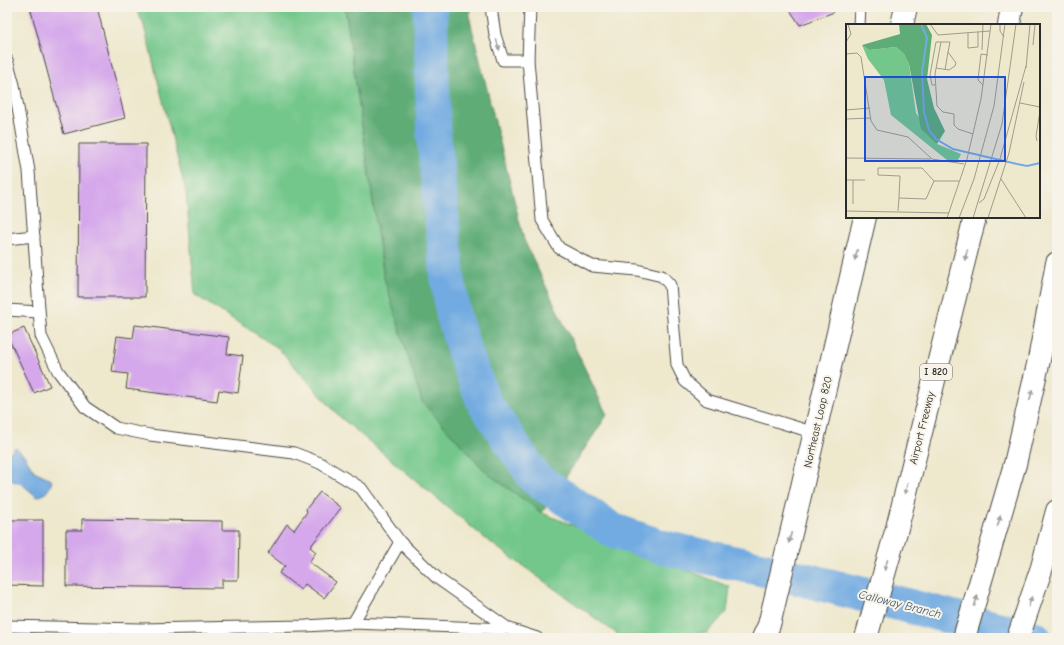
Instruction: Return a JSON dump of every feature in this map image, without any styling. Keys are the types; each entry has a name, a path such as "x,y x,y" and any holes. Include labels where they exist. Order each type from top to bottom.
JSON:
{"main road":[{"path":"902,24 906,7"},
{"path":"1009,24 1012,7"},
{"name":"Northeast Loop 820","path":"766,632 800,500 864,218"},
{"name":"Airport Freeway","path":"866,638 897,528 975,218"},
{"path":"964,638 1015,464 1039,360 1057,263"},
{"path":"1018,638 1042,567 1057,510"}],"lane":[{"path":"491,7 496,35 503,60 528,60"},
{"path":"530,7 528,60 542,220 558,248 592,266 637,270 662,276 670,285 677,365 685,381 707,400 815,433"},
{"path":"859,24 860,7"},
{"path":"7,60 14,85 29,171 41,336 58,371 85,406 116,428 150,435 294,453 320,462 362,488 400,542 437,578 509,629"},
{"path":"7,238 34,236"},
{"path":"7,310 39,312"},
{"path":"353,622 400,542"},
{"path":"7,626 141,629 306,626 353,622 509,629 537,638"}],"green space":[{"path":"134,7 345,7 384,278 542,513 730,587 727,612 707,633 620,636 487,540 340,417 278,348 195,295 186,192 143,22"},
{"path":"345,7 470,7 470,20 524,240 607,415 542,513 487,473 422,402 384,278"}],"water":[{"path":"15,447 24,455 34,471 52,481 47,492 43,495 37,497 22,484 7,479 7,456"}],"building":[{"path":"30,7 97,7 125,118 64,134"},
{"path":"788,7 834,7 834,12 800,25"},
{"path":"79,144 146,144 145,297 78,297"},
{"path":"135,325 229,337 227,354 243,356 238,393 219,390 217,401 126,389 128,374 112,372 117,336 133,338"},
{"path":"24,328 50,386 34,393 7,335"},
{"path":"320,492 341,508 310,547 316,552 309,562 336,582 324,598 305,584 301,590 279,573 285,566 268,553 287,524 294,530 307,512 306,509"},
{"path":"82,519 222,521 222,530 239,530 238,580 222,580 222,588 66,586 66,530 82,530"},
{"path":"7,520 43,520 43,586 7,585"}],"waterway":[{"name":"Calloway Branch","path":"430,7 434,139 447,272 453,314 464,351 484,402 535,478 612,530 665,548 767,570 1034,638"}]}
